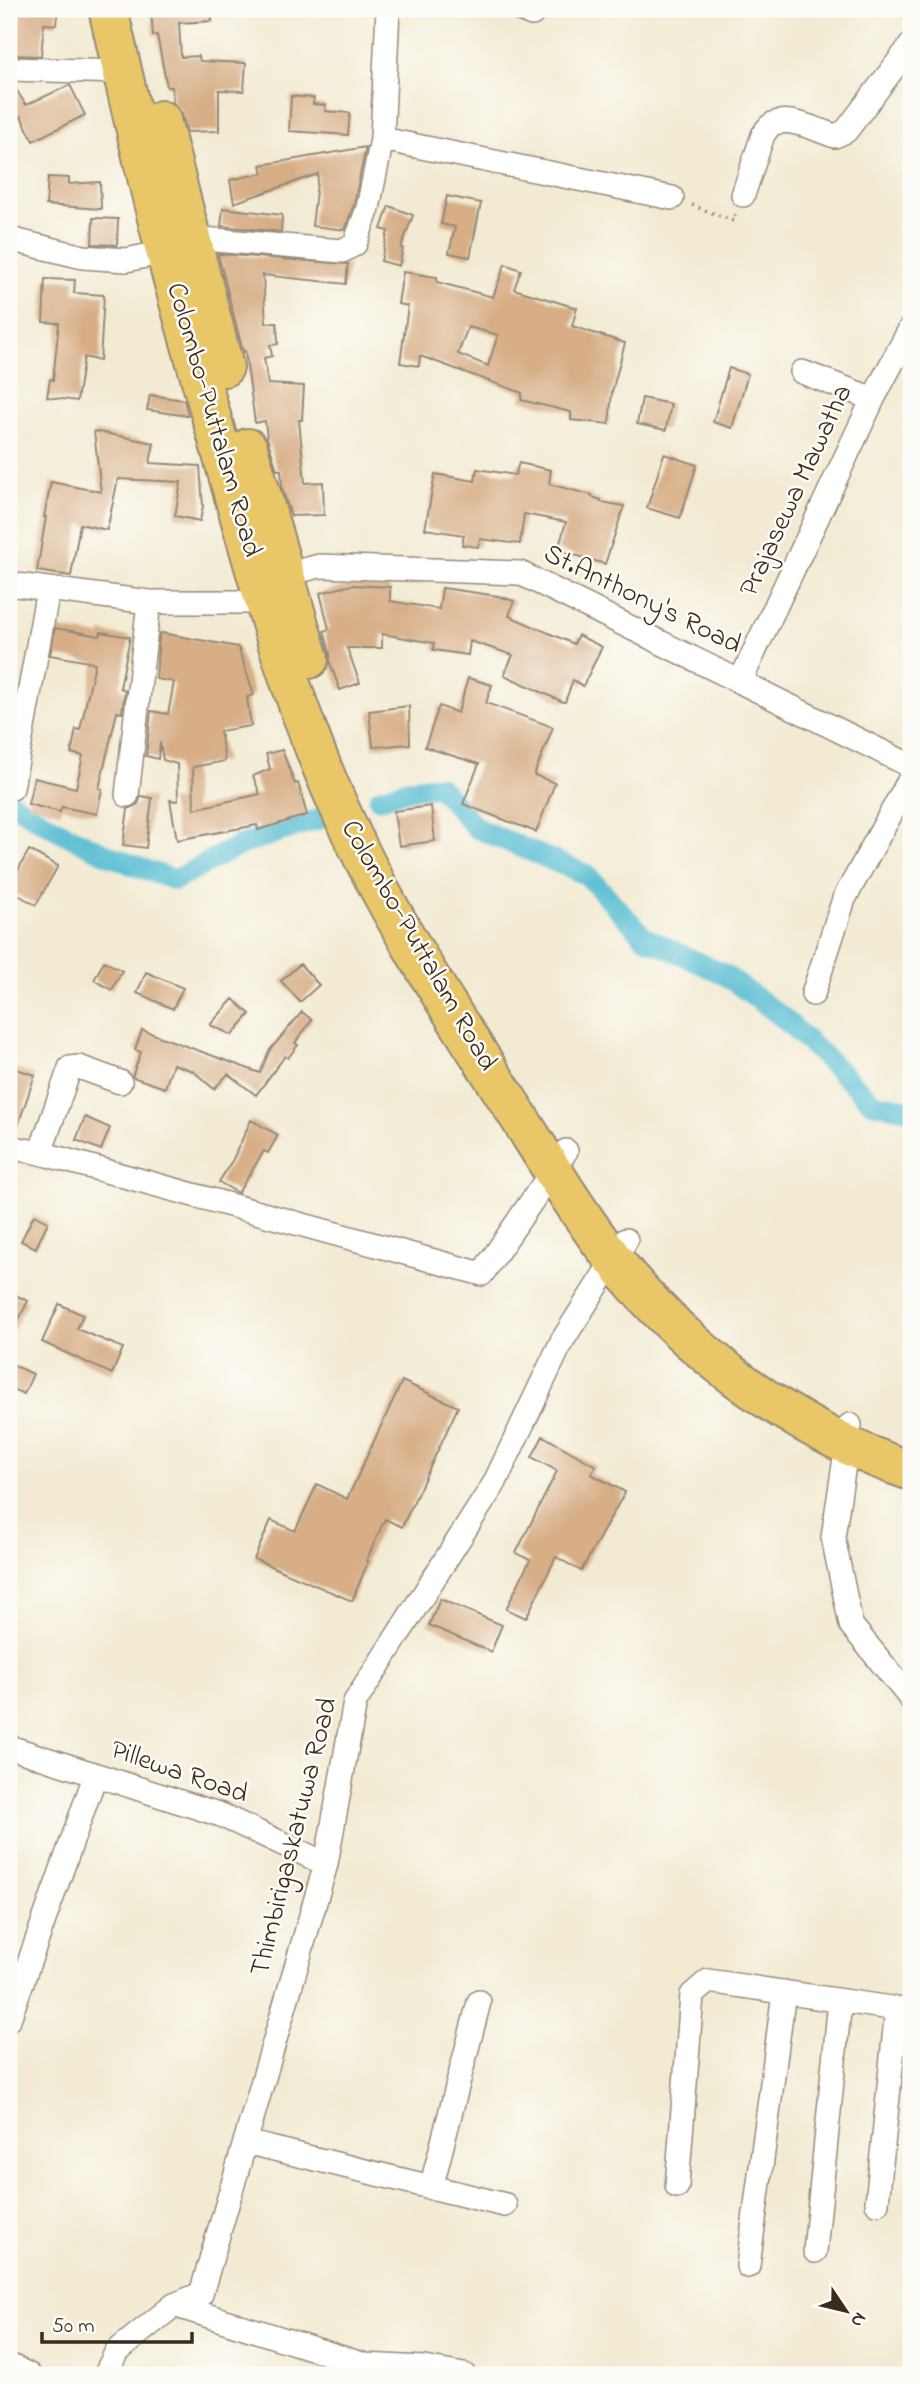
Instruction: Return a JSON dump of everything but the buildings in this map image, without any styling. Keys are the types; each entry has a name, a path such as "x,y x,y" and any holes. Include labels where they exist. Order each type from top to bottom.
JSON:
{"highway":[{"name":"Colombo-Puttalam Road","path":"108,9 123,72 179,245 225,371 274,588 377,841 397,881 559,1160 620,1250 731,1348 778,1383 824,1412 848,1435 911,1471"},
{"name":"Colombo-Puttalam Road","path":"131,9 179,245"},
{"name":"Colombo-Puttalam Road","path":"848,1435 911,1450"}],"street":[{"path":"9,239 83,257 126,260 179,245 342,251 355,244 368,208 382,139 388,9"},
{"path":"743,195 768,127 775,123 791,123 835,136 846,131 911,46"},
{"path":"9,69 123,72"},
{"path":"382,139 672,198"},
{"name":"Prajasewa Mawatha","path":"740,682 873,399 911,327"},
{"path":"802,372 873,399"},
{"name":"St.Anthony's Road","path":"9,584 149,602 274,588 319,566 520,573 910,764"},
{"path":"12,788 48,590"},
{"path":"127,795 149,602"},
{"path":"813,993 844,899 910,764"},
{"path":"40,1153 64,1078 70,1068 79,1067 120,1082"},
{"path":"9,1147 40,1153 482,1274 559,1160"},
{"name":"Thimbirigaskatuwa Road","path":"105,2375 117,2351 174,2305 201,2294 326,1864 355,1702 494,1484 562,1341 620,1250"},
{"path":"848,1435 832,1537 851,1625 911,1699"},
{"name":"Pillewa Road","path":"9,1747 222,1815 326,1864"},
{"path":"9,2019 95,1776"},
{"path":"677,2186 692,1995 708,1981 904,2010 877,2203"},
{"path":"748,2266 784,1992"},
{"path":"815,2251 841,2001"},
{"path":"431,2188 479,2003"},
{"path":"245,2142 505,2205"},
{"path":"174,2305 364,2370 424,2368 464,2375"},
{"path":"9,2365 29,2375"}],"path":[{"path":"672,198 733,221 743,195"}],"waterway":[{"path":"379,799 410,789 439,786 476,828 587,875 644,937 725,975 781,1016 873,1103 911,1110"},
{"path":"9,801 89,846 175,880 240,845 322,818"}]}
